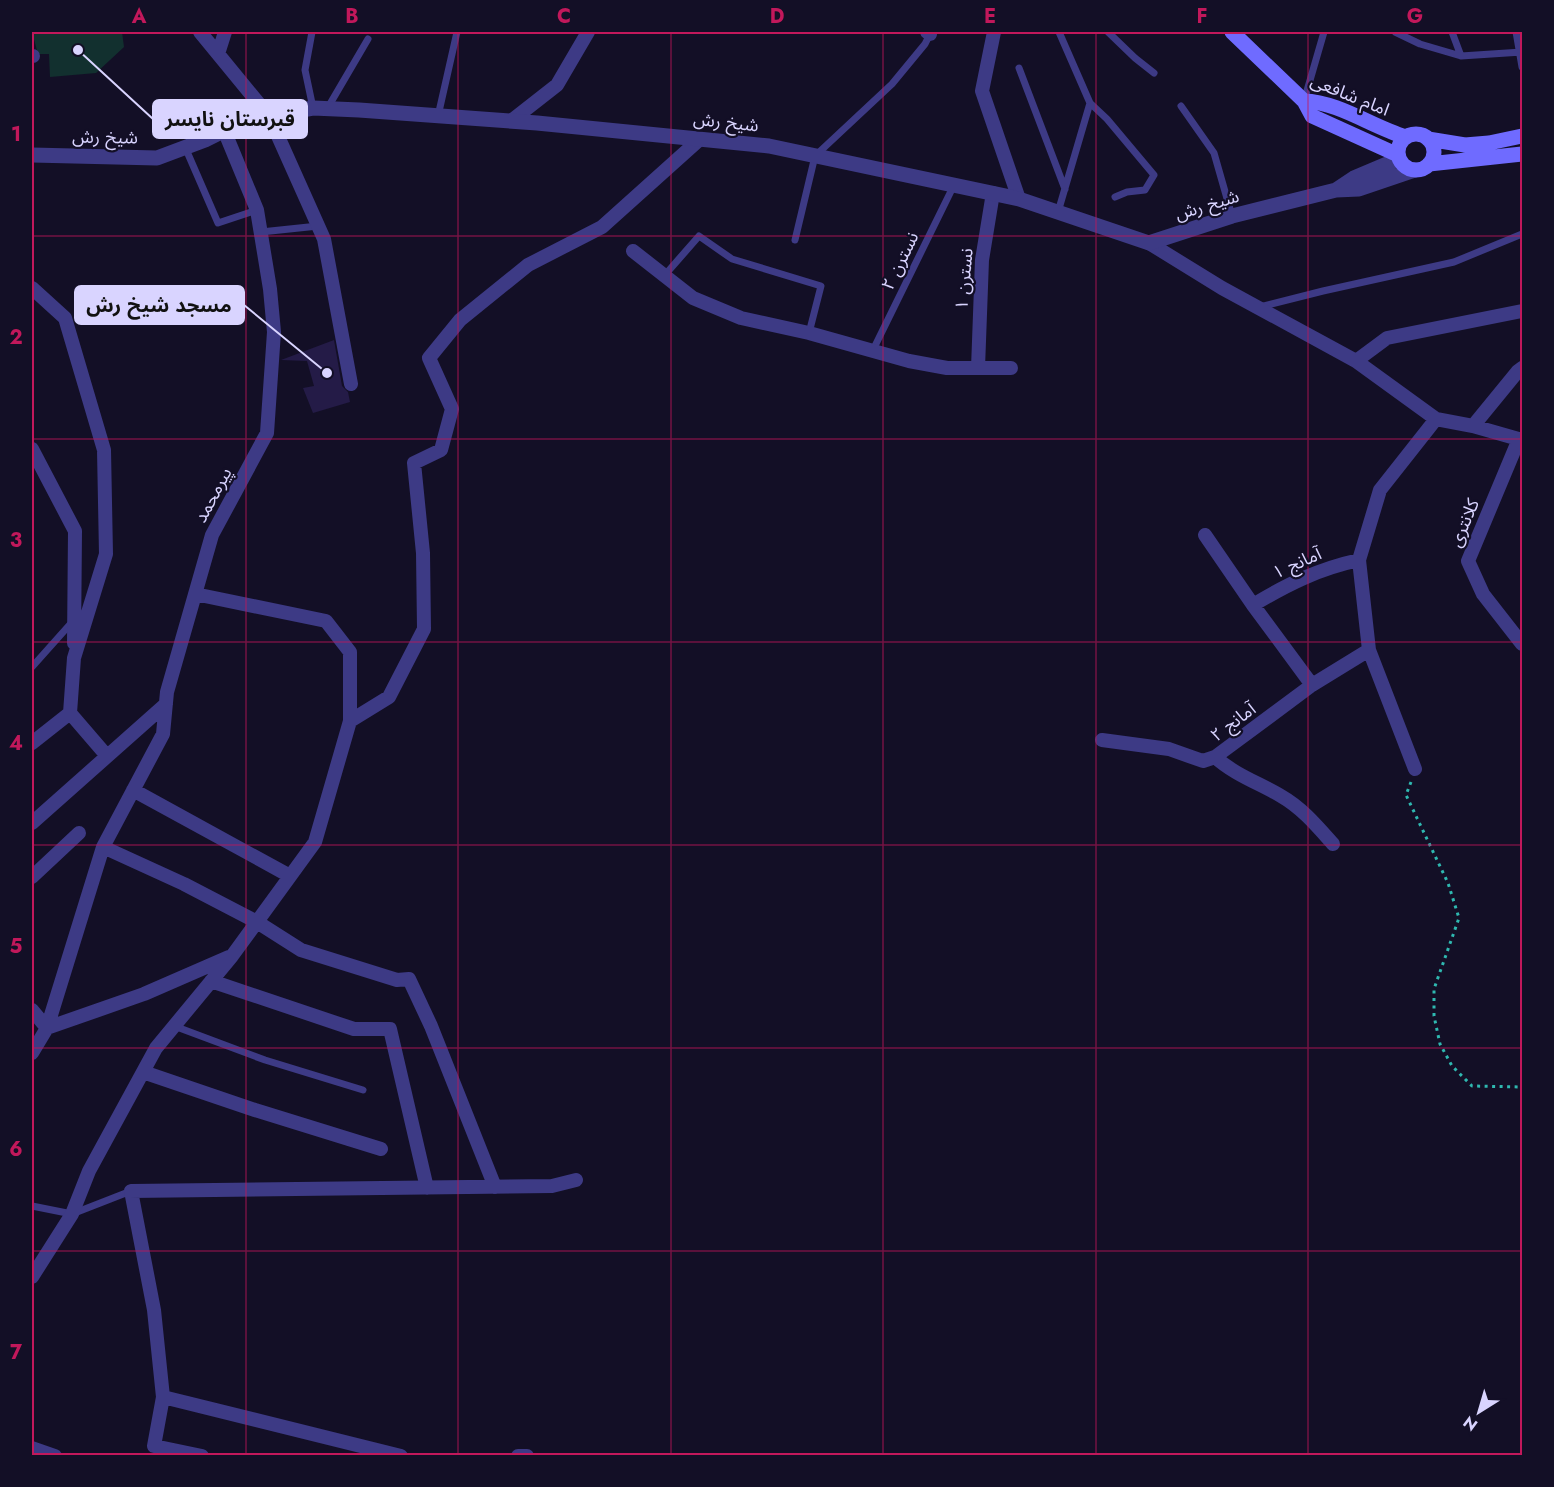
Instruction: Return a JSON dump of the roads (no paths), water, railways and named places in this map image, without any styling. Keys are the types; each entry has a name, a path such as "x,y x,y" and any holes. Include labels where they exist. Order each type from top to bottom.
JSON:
{"main road":[{"name":"امام شافعی","path":"1232,32 1304,101 1320,102 1406,137"},
{"path":"1304,101 1312,116 1399,157 1406,166 1422,167 1522,154"},
{"path":"1399,157 1399,145 1406,137 1419,134 1428,139 1465,145 1522,136"},
{"path":"1422,167 1432,159 1433,148 1428,139"}],"street":[{"path":"200,32 268,116 324,239 351,384"},
{"path":"218,54 225,32"},
{"path":"510,121 557,85 588,32"},
{"path":"994,32 982,91 1019,199"},
{"name":"شیخ رش","path":"32,154 157,158 224,130 268,116 320,108 510,121 769,146 1019,199 1149,243 1232,216 1336,190 1354,178 1399,157"},
{"name":"پیرمحمد","path":"34,1045 47,1028 103,848 163,734 167,692 212,536 267,433 274,332 270,289 257,210 224,130"},
{"path":"350,721 389,697 424,629 423,553 414,464 441,450 452,409 429,358 460,320 528,265 602,227 700,140"},
{"path":"1336,190 1359,189 1422,167"},
{"name":"نسترن ۱","path":"978,368 982,260 993,193"},
{"path":"1149,243 1356,361 1436,419 1473,426 1521,440"},
{"path":"633,251 693,298 741,318 809,333 909,361 938,366 1011,368"},
{"path":"32,288 66,318 104,450 106,555 74,658"},
{"path":"1356,361 1387,338 1522,311"},
{"path":"1473,426 1522,368"},
{"path":"1415,769 1369,650 1359,560 1380,489 1436,419"},
{"name":"کلانتری","path":"1521,440 1467,561 1484,594 1522,644"},
{"path":"32,449 75,531 74,658 70,713 107,756"},
{"path":"1205,535 1252,605 1312,685"},
{"name":"آمانج ۱","path":"1252,605 1294,581 1329,567 1359,560"},
{"path":"32,1277 72,1214 89,1171 156,1048 232,956 315,842 350,721 350,652 326,621 195,594"},
{"name":"آمانج ۲","path":"1102,740 1169,749 1203,761 1215,757 1312,685 1369,650"},
{"path":"32,823 166,704"},
{"path":"32,743 70,713"},
{"path":"1215,757 1226,767 1281,796 1302,810 1333,844"},
{"path":"133,790 290,876"},
{"path":"32,877 79,833"},
{"path":"103,848 184,884 257,922 301,950 397,980 409,979 431,1026 495,1187"},
{"path":"32,1010 47,1028 144,994 232,956"},
{"path":"212,981 354,1029 390,1029 427,1188"},
{"path":"143,1072 381,1149"},
{"path":"201,1455 153,1446 163,1397 154,1310 131,1191 552,1186 576,1179"},
{"path":"163,1397 401,1455"},
{"path":"32,1448 55,1455"},
{"path":"518,1455 527,1455"}],"lane":[{"path":"312,32 305,70 320,108"},
{"path":"438,116 457,32"},
{"path":"795,240 814,156 892,84 925,44 929,32"},
{"path":"1059,32 1090,103 1107,119 1154,175 1145,190 1127,192 1115,197"},
{"path":"1108,32 1154,73"},
{"path":"1304,101 1324,32"},
{"path":"1395,32 1419,44 1461,56 1521,52"},
{"path":"1452,32 1461,56"},
{"path":"1516,32 1522,67"},
{"path":"320,108 368,39"},
{"path":"1018,68 1065,189"},
{"path":"1058,212 1090,103"},
{"path":"1181,106 1214,153 1232,216"},
{"path":"185,147 218,223 257,210"},
{"name":"نسترن ۲","path":"873,350 954,185"},
{"path":"261,232 318,226"},
{"path":"1258,307 1454,262 1522,234"},
{"path":"664,276 699,236 732,259 821,286 809,333"},
{"path":"32,668 75,619"},
{"path":"174,1026 265,1060 363,1090"},
{"path":"32,1206 72,1214 131,1191"}],"place":[{"name":"قبرستان نایسر","path":"78,50"},
{"name":"مسجد شیخ رش","path":"327,373"}]}
